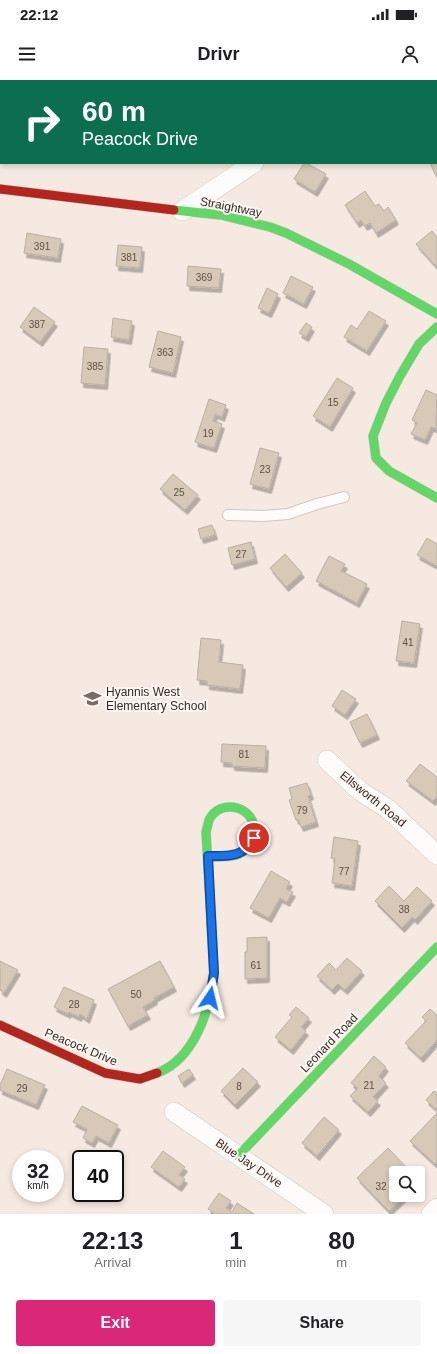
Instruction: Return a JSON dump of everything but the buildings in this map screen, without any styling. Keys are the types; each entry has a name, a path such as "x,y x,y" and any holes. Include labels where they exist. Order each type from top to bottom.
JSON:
{"street":[{"path":"182,211 252,164"},
{"name":"Straightway","path":"0,189 134,206 221,215 270,227 286,233 349,264 437,314"},
{"path":"437,327 419,344 400,376 386,403 373,436 373,443 376,458 389,471 437,498"},
{"name":"Ellsworth Road","path":"327,760 355,787 388,809 437,855"},
{"name":"Peacock Drive","path":"0,1025 105,1073 140,1079 165,1070 175,1063 185,1053 202,1023 212,990 214,973 206,827 210,817 223,808 234,806 244,810 251,818 255,828 254,838 245,851 235,855 208,856"},
{"name":"Leonard Road","path":"238,1156 437,947"},
{"name":"Blue Jay Drive","path":"174,1112 324,1214"},
{"path":"431,1214 437,1208"}],"lane":[{"path":"228,515 263,516 288,514 344,497"}],"traffic: fast":[{"path":"174,210 221,215 270,227 286,233 349,264 437,314"},
{"path":"437,327 419,344 400,376 386,403 373,436 376,458 389,471 437,498"},
{"path":"157,1073 170,1066 181,1057 191,1045 209,1002 214,973 206,832 209,820 214,813 221,809 229,807 244,811 250,817 254,825 254,835 247,849 235,855 208,857"},
{"path":"238,1156 437,947"}],"traffic: jam":[{"path":"0,189 174,210"},
{"path":"0,1025 105,1073 140,1079 157,1073"}],"place":[{"name":"Hyannis West Elementary School","path":"93,699"}],"route":[{"path":"210,998 214,973 208,856 235,855 245,851 252,843 254,838"}]}
